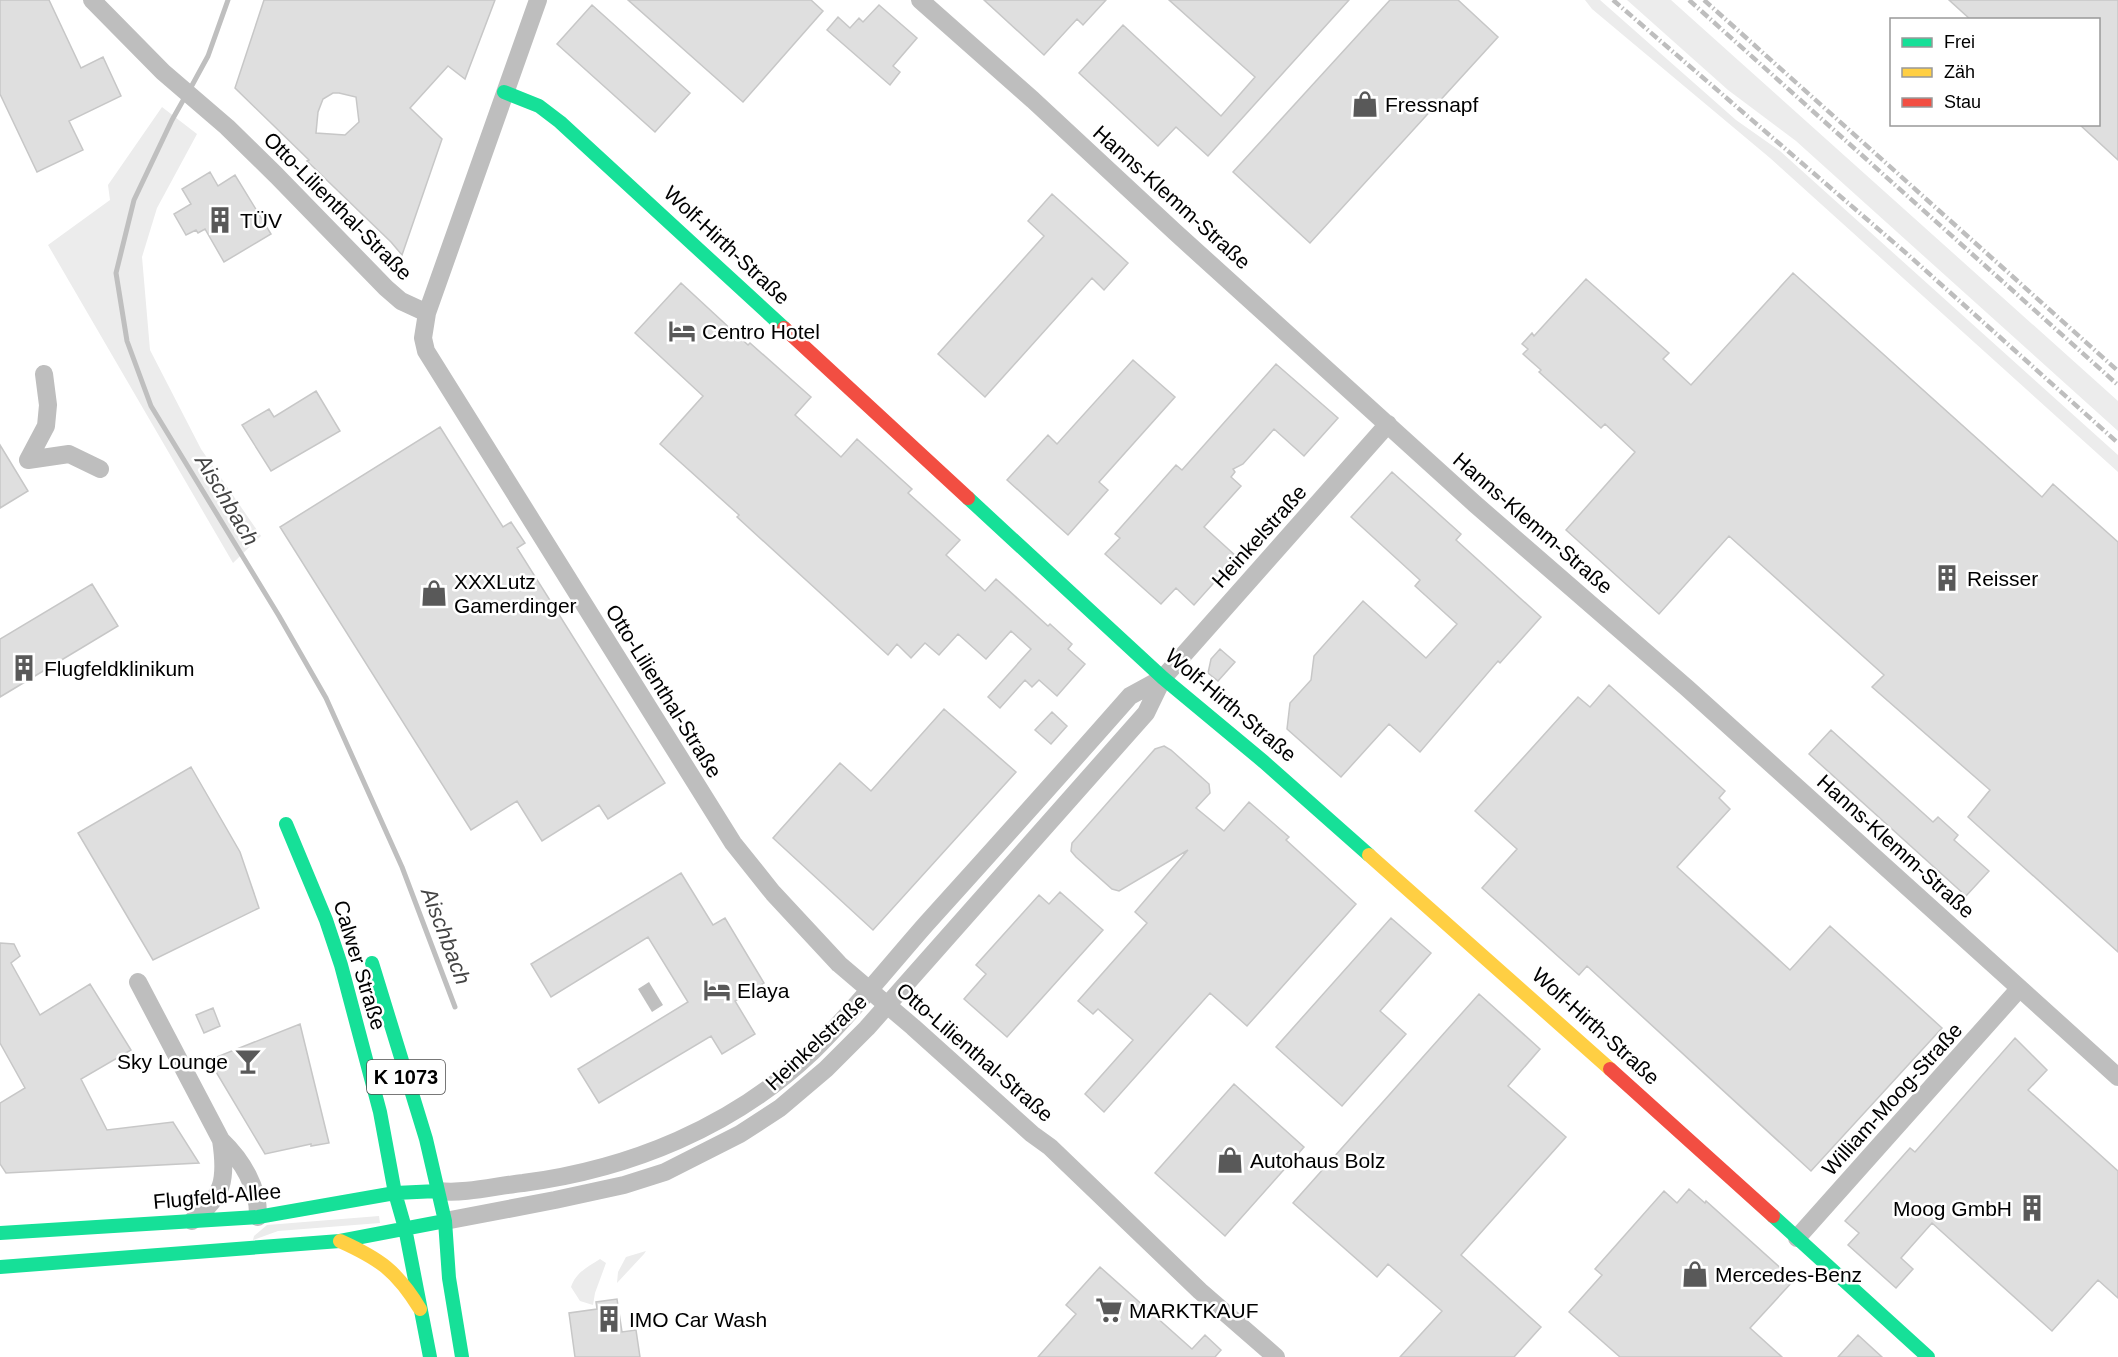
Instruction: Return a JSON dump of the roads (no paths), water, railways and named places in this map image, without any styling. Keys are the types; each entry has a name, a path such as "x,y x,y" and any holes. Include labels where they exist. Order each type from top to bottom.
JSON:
{"main road":[{"name":"Wolf-Hirth-Straße","path":"504,92 539,106 560,122 1163,678 1264,762 1681,1132 1928,1357"},
{"name":"Calwer Straße","path":"285,824 326,920 341,965 380,1112 395,1193"},
{"name":"Calwer Straße","path":"372,963 423,1126 438,1191"},
{"name":"Flugfeld-Allee","path":"0,1233 192,1221 251,1227 395,1193 438,1191"},
{"name":"K 1073","path":"438,1191 445,1221 449,1278 462,1357"},
{"name":"K 1073","path":"395,1193 405,1228 430,1357"},
{"name":"Heinkelstraße","path":"405,1228 445,1221"},
{"path":"223,1251 251,1227"},
{"path":"0,1267 340,1241 405,1228"},
{"path":"340,1241 387,1266 399,1278 422,1312"}],"street":[{"name":"Otto-Lilienthal-Straße","path":"92,0 111,21 297,196 386,288 401,302 427,313 423,338 426,351 733,843 773,893 839,964 1032,1134 1050,1147 1200,1291 1276,1357"},
{"path":"427,313 538,0"},
{"name":"Hanns-Klemm-Straße","path":"920,0 1033,100 1475,504 1712,710 2118,1077"},
{"path":"44,374 48,405 46,426 28,460 69,454 100,469"},
{"name":"Heinkelstraße","path":"445,1221 624,1185 665,1172 740,1134 780,1108 826,1069 888,1005 1146,712 1163,678 1388,424"},
{"name":"Heinkelstraße","path":"438,1191 455,1192 549,1179 620,1162 693,1135 766,1090 811,1053 1130,696 1163,678"},
{"path":"138,982 222,1140 236,1154 248,1177 257,1197 251,1227"},
{"name":"William-Moog-Straße","path":"1797,1238 2019,989"},
{"path":"192,1221 207,1208 221,1188 225,1166 222,1140"}],"waterway":[{"name":"Aischbach","path":"190,89 208,56 228,0"},
{"name":"Aischbach","path":"185,97 134,200 116,273 127,341 151,406 279,616 326,698 402,867 455,1007"}],"railway":[{"path":"1613,0 1906,253 2118,443"},
{"path":"1689,0 2118,385"},
{"path":"1704,0 2118,371"}],"place":[{"name":"Fressnapf","path":"1365,104"},
{"name":"TÜV","path":"220,220"},
{"name":"Centro Hotel","path":"682,331"},
{"name":"Reisser","path":"1947,578"},
{"name":"XXXLutz Gamerdinger","path":"434,593"},
{"name":"Flugfeldklinikum","path":"24,668"},
{"name":"Elaya","path":"717,990"},
{"name":"Sky Lounge","path":"248,1061"},
{"name":"Autohaus Bolz","path":"1230,1160"},
{"name":"Moog GmbH","path":"2032,1208"},
{"name":"Mercedes-Benz","path":"1695,1274"},
{"name":"MARKTKAUF","path":"1109,1310"},
{"name":"IMO Car Wash","path":"609,1319"}]}
